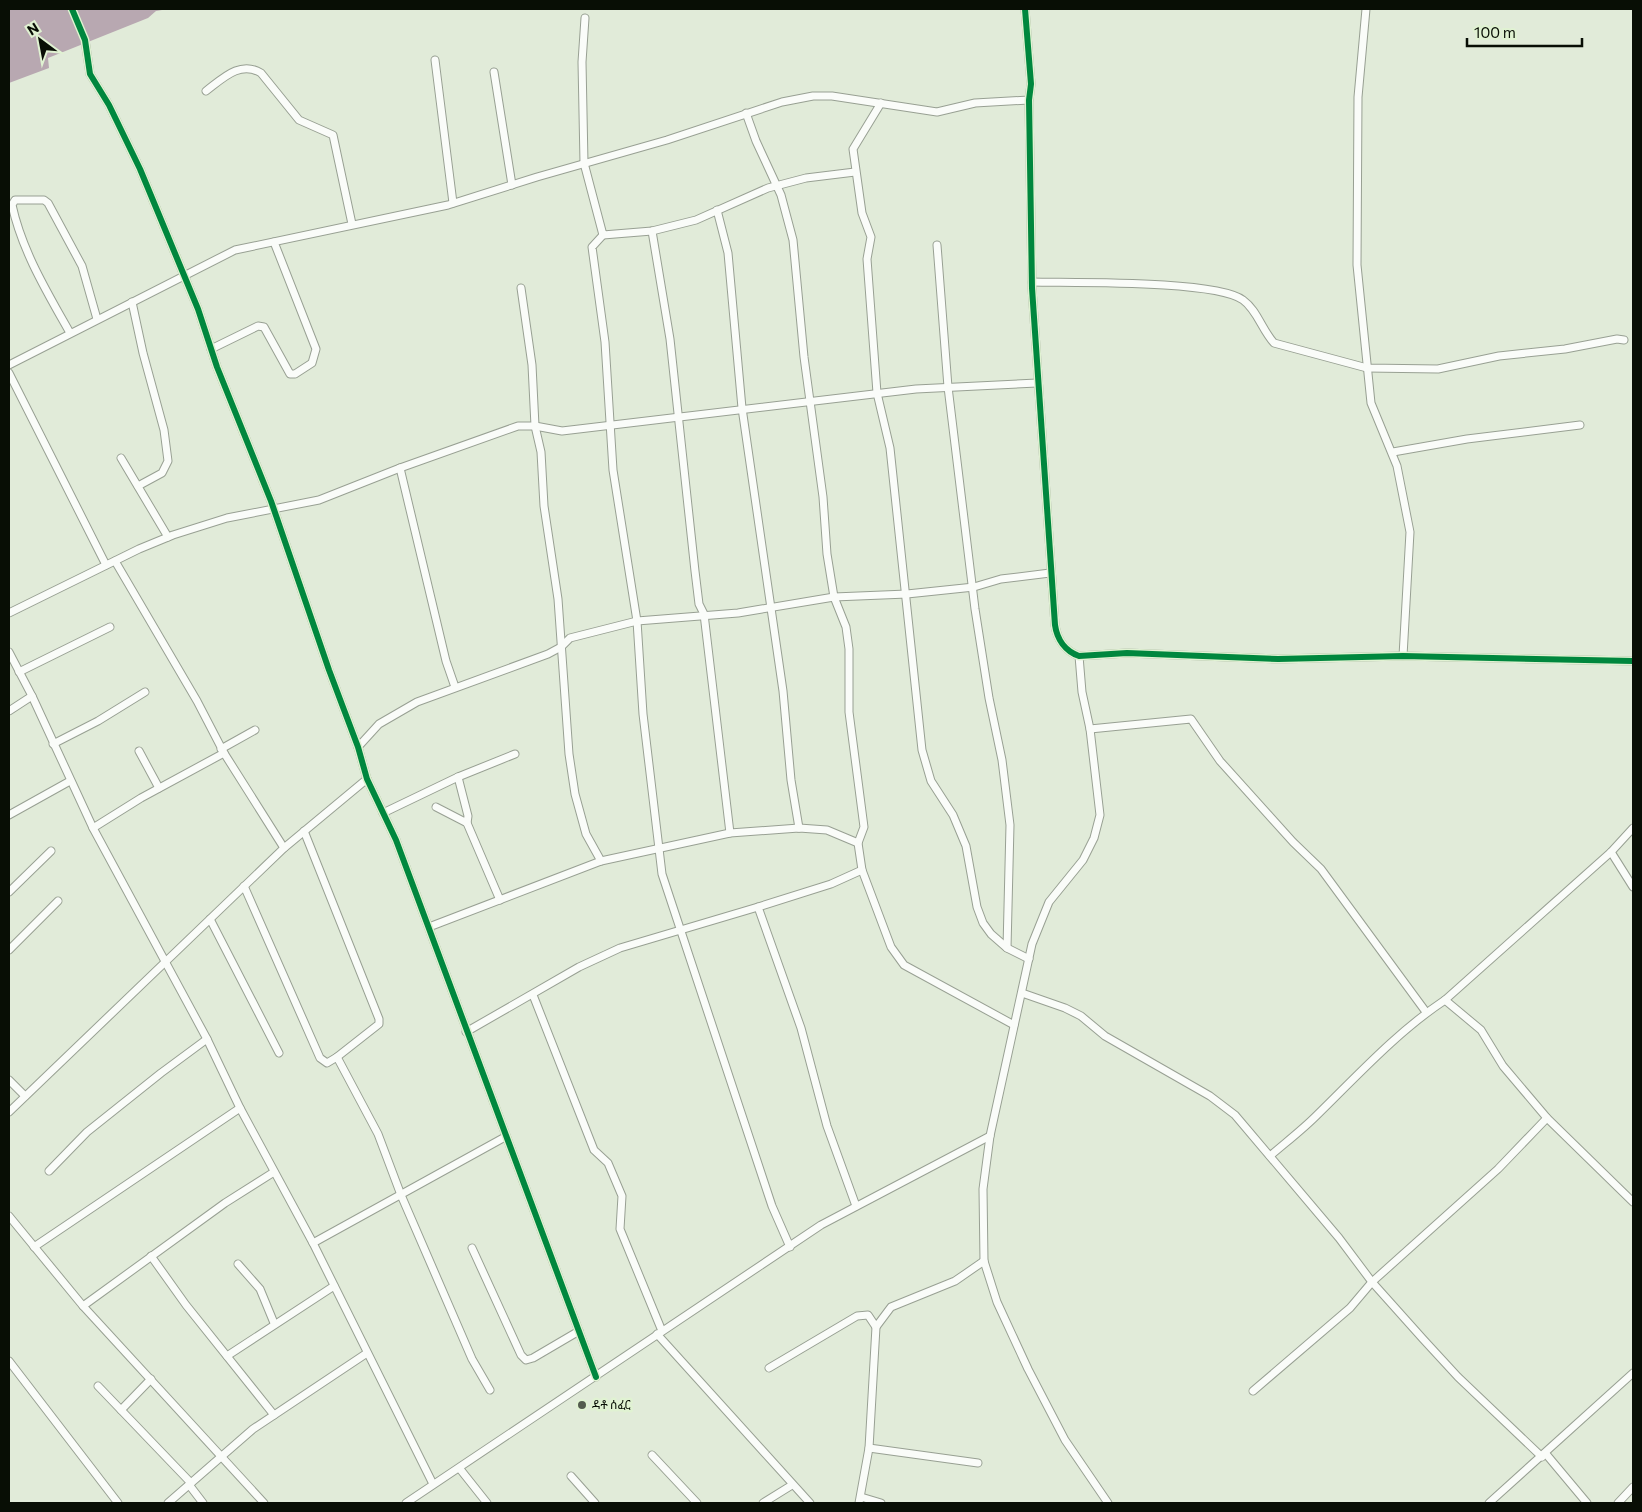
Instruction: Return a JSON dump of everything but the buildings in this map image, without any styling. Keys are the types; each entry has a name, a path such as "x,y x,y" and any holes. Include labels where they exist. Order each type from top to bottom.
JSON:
{"street":[{"path":"72,9 85,40 90,74 113,113 140,169 198,309 211,349 274,508 329,670 358,747 367,779 383,813 429,928 505,1137 596,1377"},
{"path":"1025,9 1030,84 1032,282 1038,383 1050,573 1056,634 1064,647 1078,656 1127,653 1278,659 1403,656 1633,661"},
{"path":"1366,9 1358,97 1356,241 1373,413 1393,452 1410,532 1403,656"},
{"path":"585,18 582,62 584,163 603,235"},
{"path":"435,60 453,204"},
{"path":"206,91 234,71 243,68 254,69 261,73 299,120 333,135 352,224"},
{"path":"494,72 512,185"},
{"path":"9,365 97,319 184,278 223,254 352,224 453,204 584,163 667,140 746,113 813,96 832,96 937,112 975,103 1029,100"},
{"path":"881,103 853,146 862,213 871,236 867,259 878,392 890,448 907,594 922,750 931,781 953,815 966,846 977,907 983,923 991,934 1007,948 1029,960"},
{"path":"746,113 756,141 777,185 793,240 804,357 823,497 827,554 834,597 846,626 849,649 849,712 864,827 858,843 862,870 891,947 904,965 1014,1025"},
{"path":"790,1247 772,1206 662,874 643,714 637,620 619,512 609,426 604,342 592,247 603,235 652,231 696,220 777,185 806,178 855,172"},
{"path":"70,333 42,282 17,229 12,205 15,200 44,200 48,203 82,266 97,319"},
{"path":"717,210 728,253 742,408 783,691 791,780 799,828"},
{"path":"652,231 670,339 677,418 689,502 699,604 704,614 730,833"},
{"path":"211,349 258,326 264,327 290,374 295,374 312,363 316,349 274,242"},
{"path":"936,246 948,387 982,653 1002,760 1010,825 1007,948"},
{"path":"1032,282 1184,286 1231,293 1250,307 1265,333 1274,343 1368,368 1438,369 1499,356 1617,339 1624,340"},
{"path":"521,288 532,365 536,426 541,452 547,531 558,599 569,754 575,794 586,834 601,861"},
{"path":"132,302 164,430 168,460 162,474 138,486"},
{"path":"9,373 106,565"},
{"path":"9,613 115,560 168,537 227,518 319,500 505,430 528,425 562,431 878,392 1038,383"},
{"path":"1393,452 1467,439 1580,426"},
{"path":"121,458 168,537"},
{"path":"400,468 446,662 455,687"},
{"path":"115,560 198,702 223,751 284,848"},
{"path":"358,747 379,724 417,702 561,647 570,638 637,620 738,613 834,597 907,594 974,588 1001,579 1050,573"},
{"path":"19,672 110,627"},
{"path":"9,652 32,696 70,782 93,828 207,1039 240,1108 313,1243 433,1484"},
{"path":"1078,656 1100,804 1097,826 1083,860 1049,902 1032,944 990,1136 983,1189 984,1261 997,1302 1028,1369 1065,1440 1108,1503"},
{"path":"53,744 98,721 145,692"},
{"path":"9,711 32,696"},
{"path":"1090,729 1192,720 1220,762 1293,842 1321,869 1426,1012"},
{"path":"93,828 223,751 254,730"},
{"path":"139,751 159,788"},
{"path":"383,813 458,777 516,754"},
{"path":"458,777 468,816 467,823 500,900"},
{"path":"9,1112 284,848 367,779"},
{"path":"9,815 70,782"},
{"path":"436,806 467,823"},
{"path":"429,928 601,861 730,833 799,828 827,830 858,843"},
{"path":"1270,1156 1426,1012 1445,1000 1611,852 1633,828"},
{"path":"244,886 320,1058 327,1062 337,1057 379,1024 379,1019 304,831"},
{"path":"9,892 51,851"},
{"path":"1611,852 1633,887"},
{"path":"466,1032 579,967 620,948 831,884 862,870"},
{"path":"9,950 58,901"},
{"path":"758,907 801,1028 827,1126 856,1206"},
{"path":"210,919 279,1053"},
{"path":"1022,993 1073,1012 1105,1036 1210,1096 1235,1115 1339,1238 1372,1282 1458,1377 1544,1456 1587,1503"},
{"path":"533,995 594,1150 608,1164 622,1196 620,1229 659,1333 792,1485 810,1503"},
{"path":"1445,1000 1481,1030 1503,1066 1547,1118 1633,1202"},
{"path":"49,1171 87,1132 207,1039"},
{"path":"337,1057 378,1134 401,1195 472,1359 490,1390"},
{"path":"9,1080 25,1096"},
{"path":"34,1247 240,1108"},
{"path":"1253,1391 1350,1308 1372,1282 1498,1169 1547,1118"},
{"path":"406,1503 433,1484 460,1469 659,1333 790,1247 856,1206 990,1136"},
{"path":"313,1243 505,1137"},
{"path":"83,1306 226,1203 274,1172"},
{"path":"9,1216 83,1306 264,1503"},
{"path":"472,1248 520,1356 526,1360 532,1358 579,1331"},
{"path":"151,1256 274,1414"},
{"path":"881,1503 860,1500 869,1448 876,1327 891,1307 955,1281 984,1261"},
{"path":"238,1264 260,1289 274,1323"},
{"path":"227,1356 274,1323 334,1286"},
{"path":"769,1368 857,1316 868,1315 876,1327"},
{"path":"168,1503 274,1414 367,1353"},
{"path":"9,1361 118,1503"},
{"path":"1489,1503 1544,1456 1633,1373"},
{"path":"120,1410 151,1379"},
{"path":"98,1386 190,1484 203,1503"},
{"path":"869,1448 978,1463"},
{"path":"652,1455 697,1503"},
{"path":"460,1469 487,1503"},
{"path":"571,1476 595,1503"},
{"path":"763,1503 792,1485"},
{"path":"1618,1503 1633,1487"}],"shaded area":[{"path":"9,9 168,9 156,11 148,18 48,58 49,68 9,83"}],"cycle path":[{"path":"72,9 85,40 90,74 109,105 140,169 198,309 217,367 271,501 329,670 358,747 367,779 396,840 596,1377"},
{"path":"1025,9 1031,84 1029,100 1032,288 1055,625 1060,640 1066,648 1079,656 1127,653 1278,659 1403,656 1633,661"}],"place":[{"name":"ዳቶ ሰፈር","path":"582,1405"}]}
